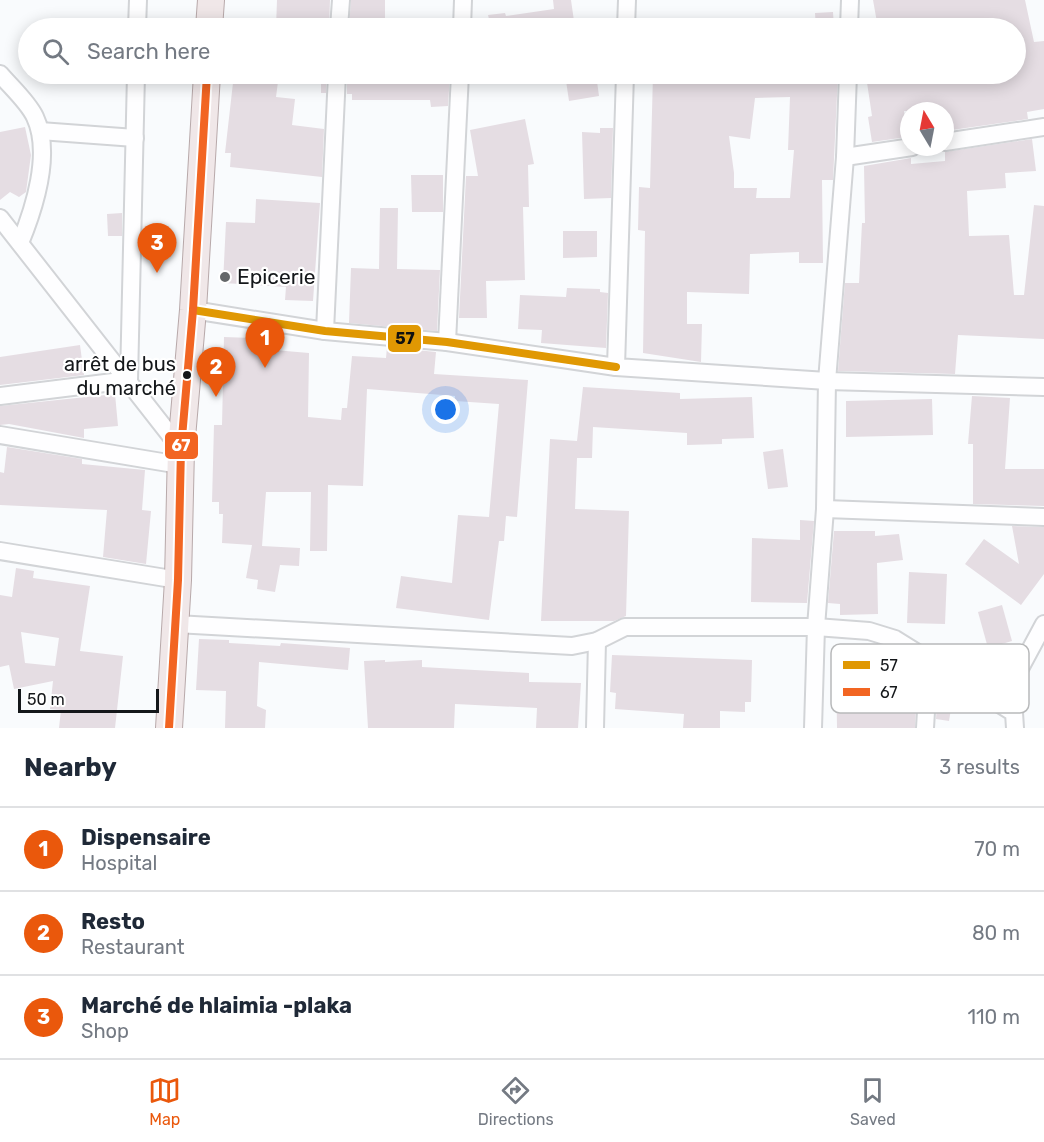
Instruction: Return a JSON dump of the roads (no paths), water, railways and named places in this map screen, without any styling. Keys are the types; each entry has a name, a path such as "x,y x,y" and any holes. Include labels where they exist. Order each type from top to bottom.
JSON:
{"main road":[{"path":"210,18 211,0"},
{"path":"169,728 178,580 181,457 193,310 206,84"}],"street":[{"path":"137,18 138,0"},
{"path":"340,18 341,0"},
{"path":"462,18 463,0"},
{"path":"626,18 627,0"},
{"path":"849,18 850,0"},
{"path":"0,74 35,115 40,131 40,183 34,207 20,243"},
{"path":"129,380 136,84"},
{"path":"325,331 337,84"},
{"path":"447,342 460,84"},
{"path":"616,366 625,84"},
{"path":"813,728 816,627 825,509 827,381 845,157 848,84"},
{"path":"954,141 1044,127"},
{"path":"40,131 135,138"},
{"path":"845,157 900,149"},
{"path":"0,218 129,380 181,457"},
{"path":"193,310 325,331 447,342 616,366 827,381 1044,387"},
{"path":"0,396 129,380"},
{"path":"0,435 181,457"},
{"path":"825,509 1044,517"},
{"path":"0,551 178,580"},
{"path":"176,624 572,646 597,641 625,627 816,627 868,630 896,639 903,644"},
{"path":"1029,652 1044,624"},
{"path":"595,728 597,641"},
{"path":"925,728 926,713"}],"place":[{"name":"Marché de hlaimia -plaka","path":"157,273"},
{"name":"Epicerie","path":"225,277"},
{"name":"Dispensaire","path":"265,368"},
{"name":"arrêt de bus du marché","path":"187,375"},
{"name":"Resto","path":"216,397"}]}
